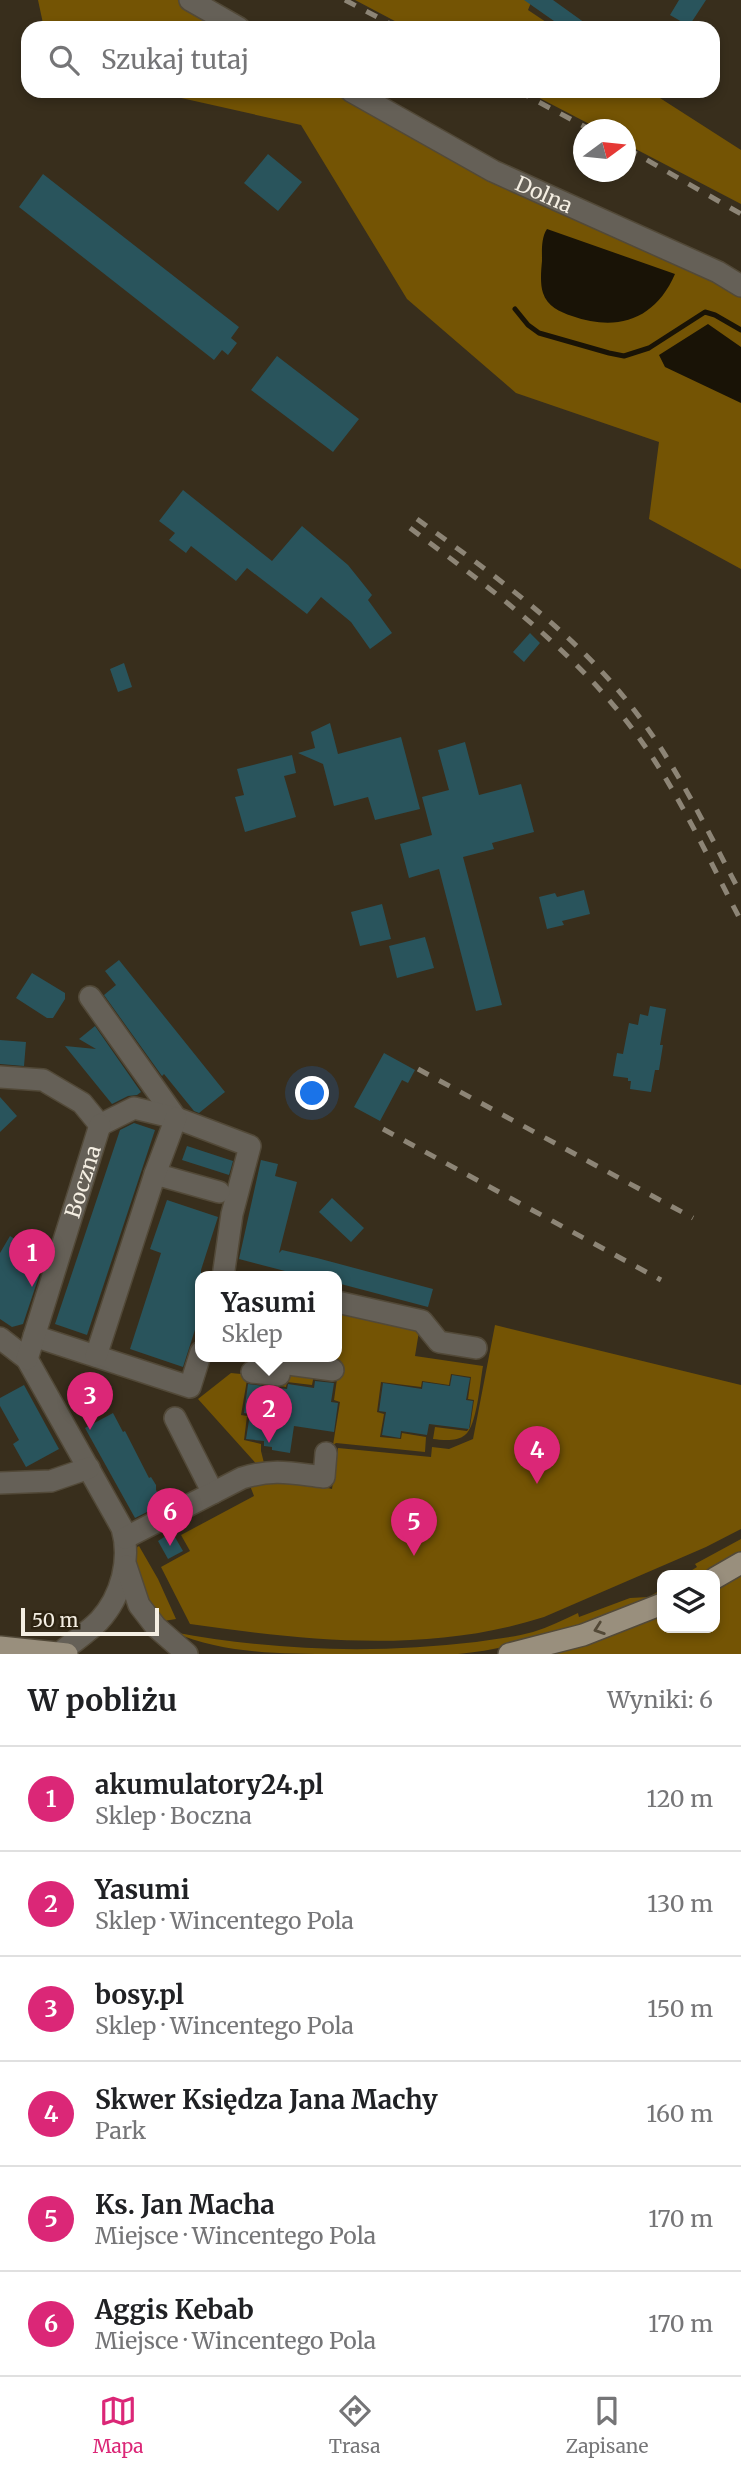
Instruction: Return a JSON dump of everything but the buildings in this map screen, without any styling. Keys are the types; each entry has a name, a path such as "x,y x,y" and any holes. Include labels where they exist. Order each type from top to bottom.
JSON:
{"main road":[{"path":"720,1575 741,1563"},
{"path":"509,1654 583,1635 657,1606"},
{"path":"0,1647 67,1654"}],"street":[{"path":"190,0 228,21"},
{"name":"Dolna","path":"363,98 493,172 718,272 741,286"},
{"path":"90,997 176,1118"},
{"path":"0,1077 43,1080 82,1103 100,1125 134,1108 176,1118 250,1146 232,1214 224,1271"},
{"path":"96,1356 176,1118"},
{"name":"Boczna","path":"27,1359 100,1125"},
{"path":"155,1174 219,1192"},
{"path":"342,1303 422,1321 439,1342 476,1348"},
{"path":"34,1336 190,1387 198,1362"},
{"path":"0,1338 27,1359 122,1528 126,1566 139,1605 156,1627 187,1654"},
{"path":"252,1372 279,1375 281,1362"},
{"path":"291,1362 333,1370"},
{"path":"174,1418 213,1493"},
{"path":"125,1538 242,1478 261,1472 276,1470 324,1477 326,1453"},
{"path":"0,1483 51,1481 89,1468"},
{"path":"60,1653 98,1622 112,1605 126,1566"}],"shaded area":[{"path":"38,0 180,0 217,21 42,21"},
{"path":"355,0 532,0 528,10 544,21 395,21"},
{"path":"181,98 352,98 504,185 741,293 741,569 649,519 659,442 516,393 407,299 301,125"},
{"path":"539,98 660,98 741,150 741,204 636,149 636,119 580,119"},
{"path":"547,229 675,274 657,302 633,318 604,323 572,316 551,305 543,293 542,244"},
{"path":"708,324 741,347 741,403 665,367 659,355"},
{"path":"342,1307 420,1325 415,1356 483,1366 472,1423 469,1430 465,1435 454,1440 433,1439 435,1427 467,1431 470,1427 474,1400 468,1399 471,1377 451,1374 449,1385 422,1381 421,1387 381,1382 377,1412 384,1414 380,1437 401,1439 402,1433 426,1437 425,1452 336,1443 333,1445 340,1402 334,1400 337,1379 314,1375 312,1385 287,1382 286,1387 247,1380 241,1415 247,1416 244,1440 261,1444 265,1467 261,1469 198,1399 231,1373 281,1378 283,1362 342,1362"},
{"path":"495,1325 741,1385 741,1529 706,1547 544,1617 500,1629 412,1640 367,1641 278,1635 190,1624 161,1567 190,1551 181,1535 254,1496 249,1483 278,1480 332,1489 338,1448 431,1457 432,1447 449,1449 473,1439"},
{"path":"741,1539 741,1552 710,1570 692,1570 697,1567 695,1564"},
{"path":"139,1546 176,1619 158,1622 144,1605 137,1575 136,1548"},
{"path":"741,1572 741,1654 546,1654 579,1646 657,1616 657,1633 720,1633 720,1585"},
{"path":"657,1592 657,1597 562,1632 510,1646 458,1654 274,1653 212,1645 173,1632 286,1647 363,1649 438,1646 526,1634 578,1613 579,1617 630,1598 649,1597"}],"waterway":[{"path":"515,309 528,325 539,333 624,356 649,348 705,312 741,330"}],"railway":[{"path":"345,0 385,21"},
{"path":"531,98 573,120"},
{"path":"636,154 741,214"},
{"path":"417,519 509,587 567,637 620,692 670,764 741,894"},
{"path":"410,528 528,620 607,698 631,727 662,773 741,921"},
{"path":"418,1069 693,1218"},
{"path":"383,1129 661,1280"}],"place":[{"name":"akumulatory24.pl","path":"32,1287"},
{"name":"bosy.pl","path":"90,1430"},
{"name":"Yasumi","path":"269,1443"},
{"name":"Skwer Księdza Jana Machy","path":"537,1484"},
{"name":"Aggis Kebab","path":"170,1546"},
{"name":"Ks. Jan Macha","path":"414,1556"}]}
